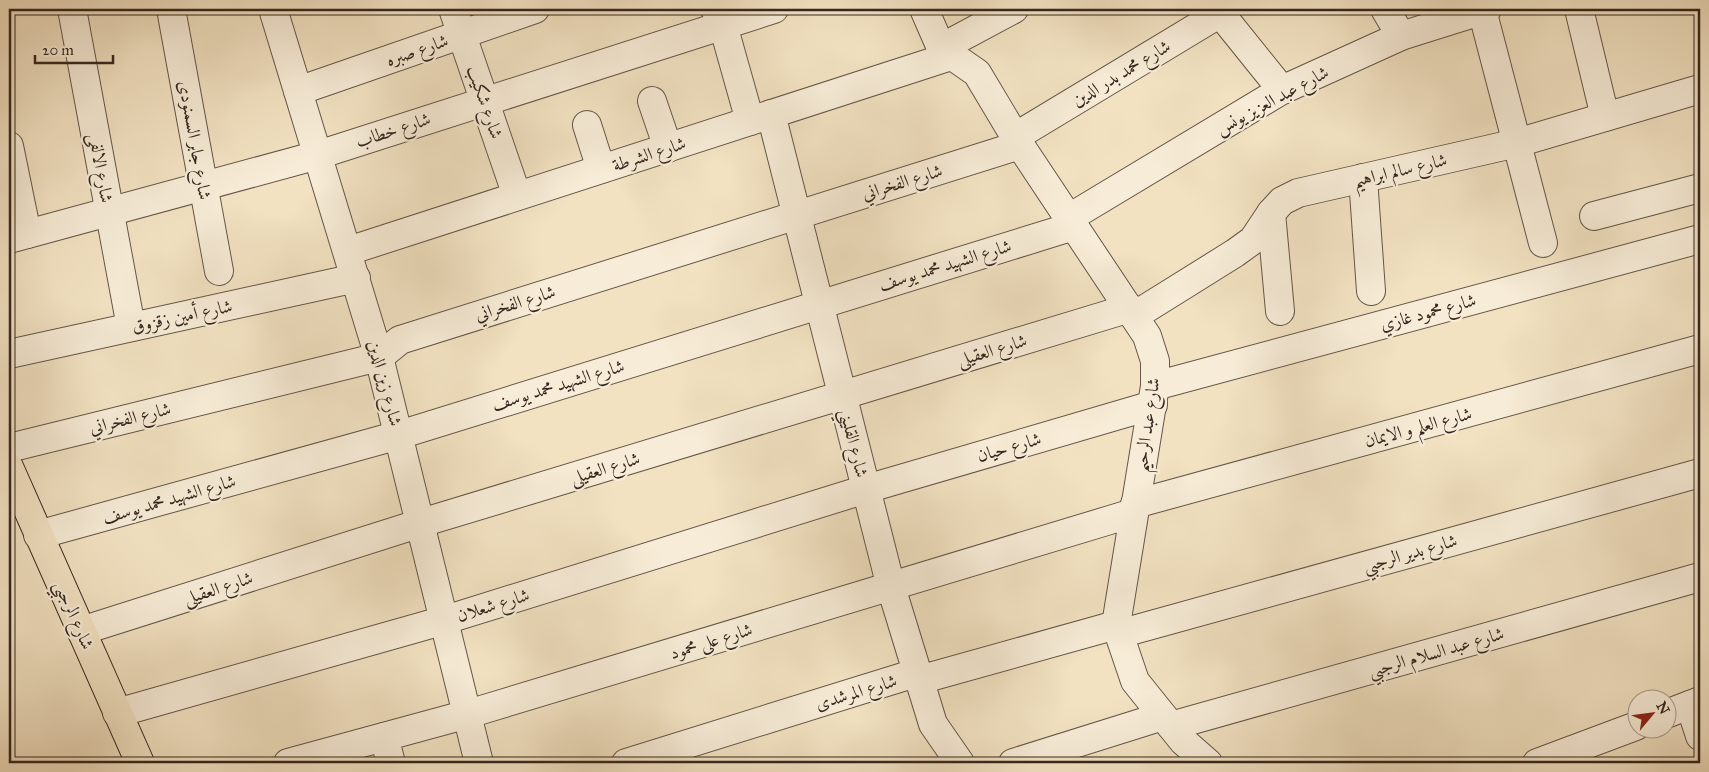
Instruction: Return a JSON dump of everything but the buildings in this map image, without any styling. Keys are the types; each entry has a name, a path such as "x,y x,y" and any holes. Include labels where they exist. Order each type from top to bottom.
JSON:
{"main road":[{"name":"شارع الرجبي","path":"9,467 140,763"}],"street":[{"name":"شارع الالفى","path":"72,9 131,328"},
{"name":"شارع جابر السمنودى","path":"171,9 219,271"},
{"name":"شارع شكيب","path":"453,9 517,196"},
{"name":"شارع صبره","path":"298,91 536,9"},
{"name":"شارع خطاب","path":"18,237 318,154 485,101 719,17 774,9"},
{"path":"924,9 946,52"},
{"name":"شارع الشرطة","path":"348,251 761,118 946,52 1014,9"},
{"path":"1385,9 1401,36"},
{"path":"1579,9 1605,117"},
{"path":"1484,10 1543,243"},
{"name":"شارع عبد العزيز يونس","path":"1071,222 1282,90 1401,36 1484,10"},
{"name":"شارع زين الدين","path":"280,11 298,91 380,357 479,763"},
{"path":"1223,11 1282,90"},
{"name":"شارع محمد بدر الدين","path":"1018,141 1223,11"},
{"name":"شارع القليني","path":"719,17 761,118 796,215 891,587 933,724 960,763"},
{"name":"شارع عبد الرحيم","path":"946,52 965,63 977,73 1018,141 1147,336 1155,361 1154,395 1134,509 1118,629 1135,682 1183,741 1208,763"},
{"name":"شارع سالم ابراهيم","path":"1132,312 1235,253 1252,240 1282,201 1298,193 1517,143 1700,89"},
{"path":"652,101 668,148"},
{"path":"587,125 601,169"},
{"name":"شارع الفخراني","path":"9,448 380,357 400,340 796,215 1018,141"},
{"path":"9,146 18,237"},
{"path":"1362,178 1371,292"},
{"path":"1594,216 1700,188"},
{"path":"1271,213 1280,311"},
{"name":"شارع الشهيد محمد يوسف","path":"38,535 399,435 819,304 1071,222"},
{"name":"شارع محمود غازي","path":"1154,395 1700,239"},
{"name":"شارع أمين زقزوق","path":"9,354 356,278"},
{"name":"شارع العقيلى","path":"81,631 421,523 842,396 1132,312"},
{"name":"شارع العلم و الايمان","path":"1134,509 1700,349"},
{"name":"شارع حيان","path":"866,489 1154,395"},
{"name":"شارع بدير الرجبي","path":"1118,629 1700,472"},
{"name":"شارع شعلان","path":"117,713 444,620 866,489"},
{"name":"شارع على محمود","path":"294,762 468,714 891,587 1134,509"},
{"name":"شارع عبد السلام الرجبي","path":"1014,763 1700,577"},
{"name":"شارع المرشدى","path":"626,763 906,676 919,680 1118,629"},
{"path":"1686,707 1700,736"},
{"path":"1537,763 1565,758 1626,731"},
{"path":"384,737 391,763"}]}
